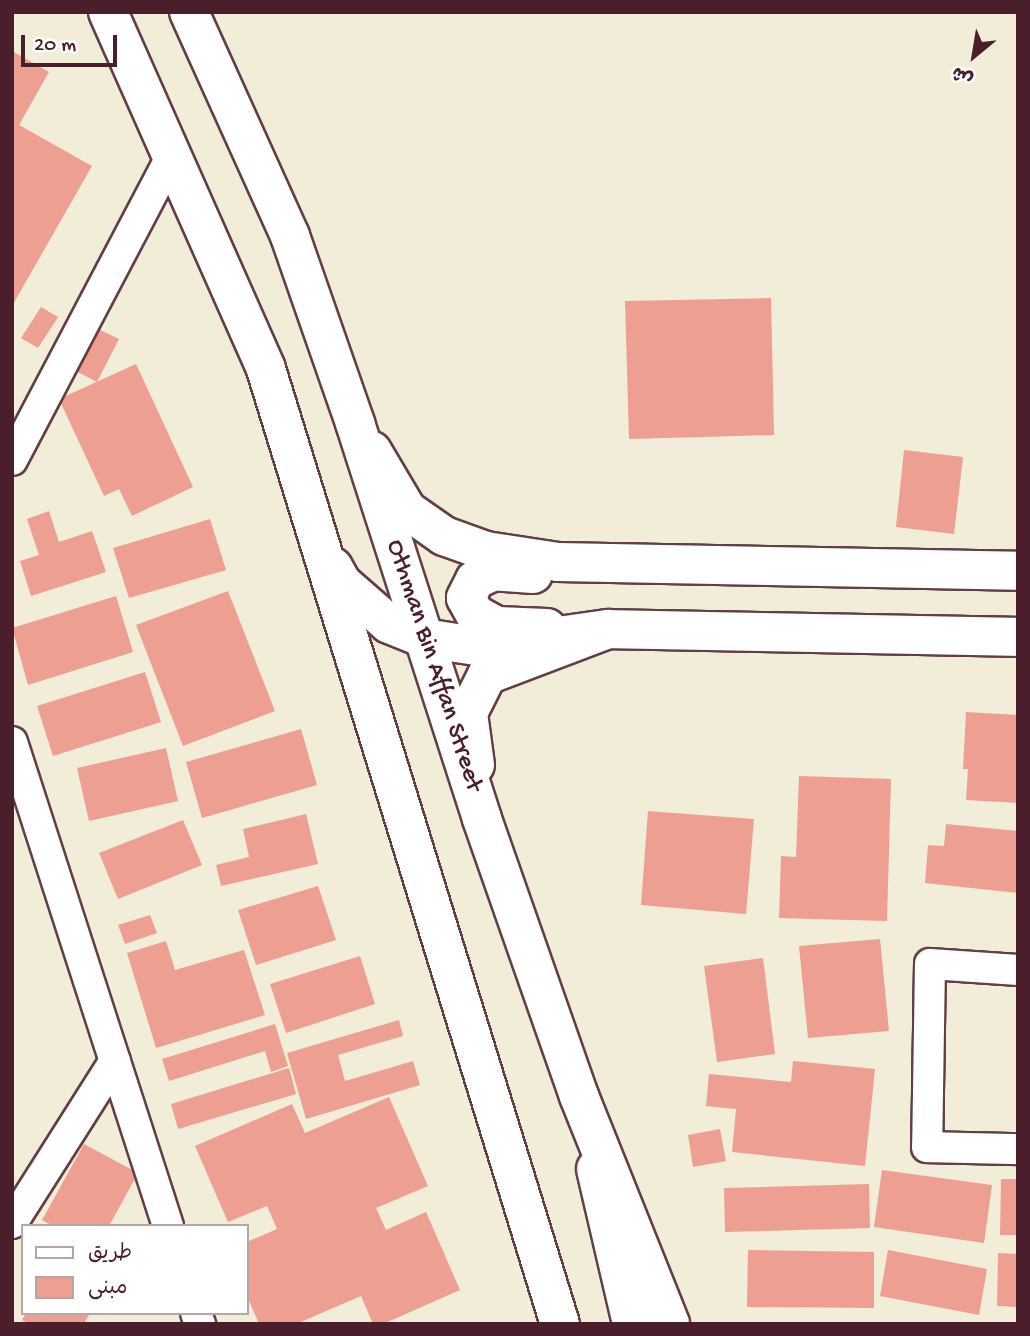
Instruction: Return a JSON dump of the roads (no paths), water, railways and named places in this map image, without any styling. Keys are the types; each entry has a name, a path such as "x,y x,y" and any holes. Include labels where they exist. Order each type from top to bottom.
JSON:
{"main road":[{"path":"108,12 266,369 561,1324"},
{"name":"Othman Bin Affan Street","path":"189,12 290,236 355,423 482,819 579,1096 670,1324"},
{"path":"355,423 407,510 444,536 485,551 558,562 1018,571"},
{"path":"319,541 342,583 389,624 424,638 482,647 608,629"},
{"path":"657,564 554,576 494,571 475,580 466,598 475,614 497,626 1018,637"},
{"path":"482,819 468,713 487,675 608,629"},
{"path":"579,1096 632,1324"}],"street":[{"path":"12,460 172,155"},
{"path":"12,741 167,1224"},
{"path":"1018,970 929,964 927,1147 1018,1149"},
{"path":"12,1223 115,1061"}]}
